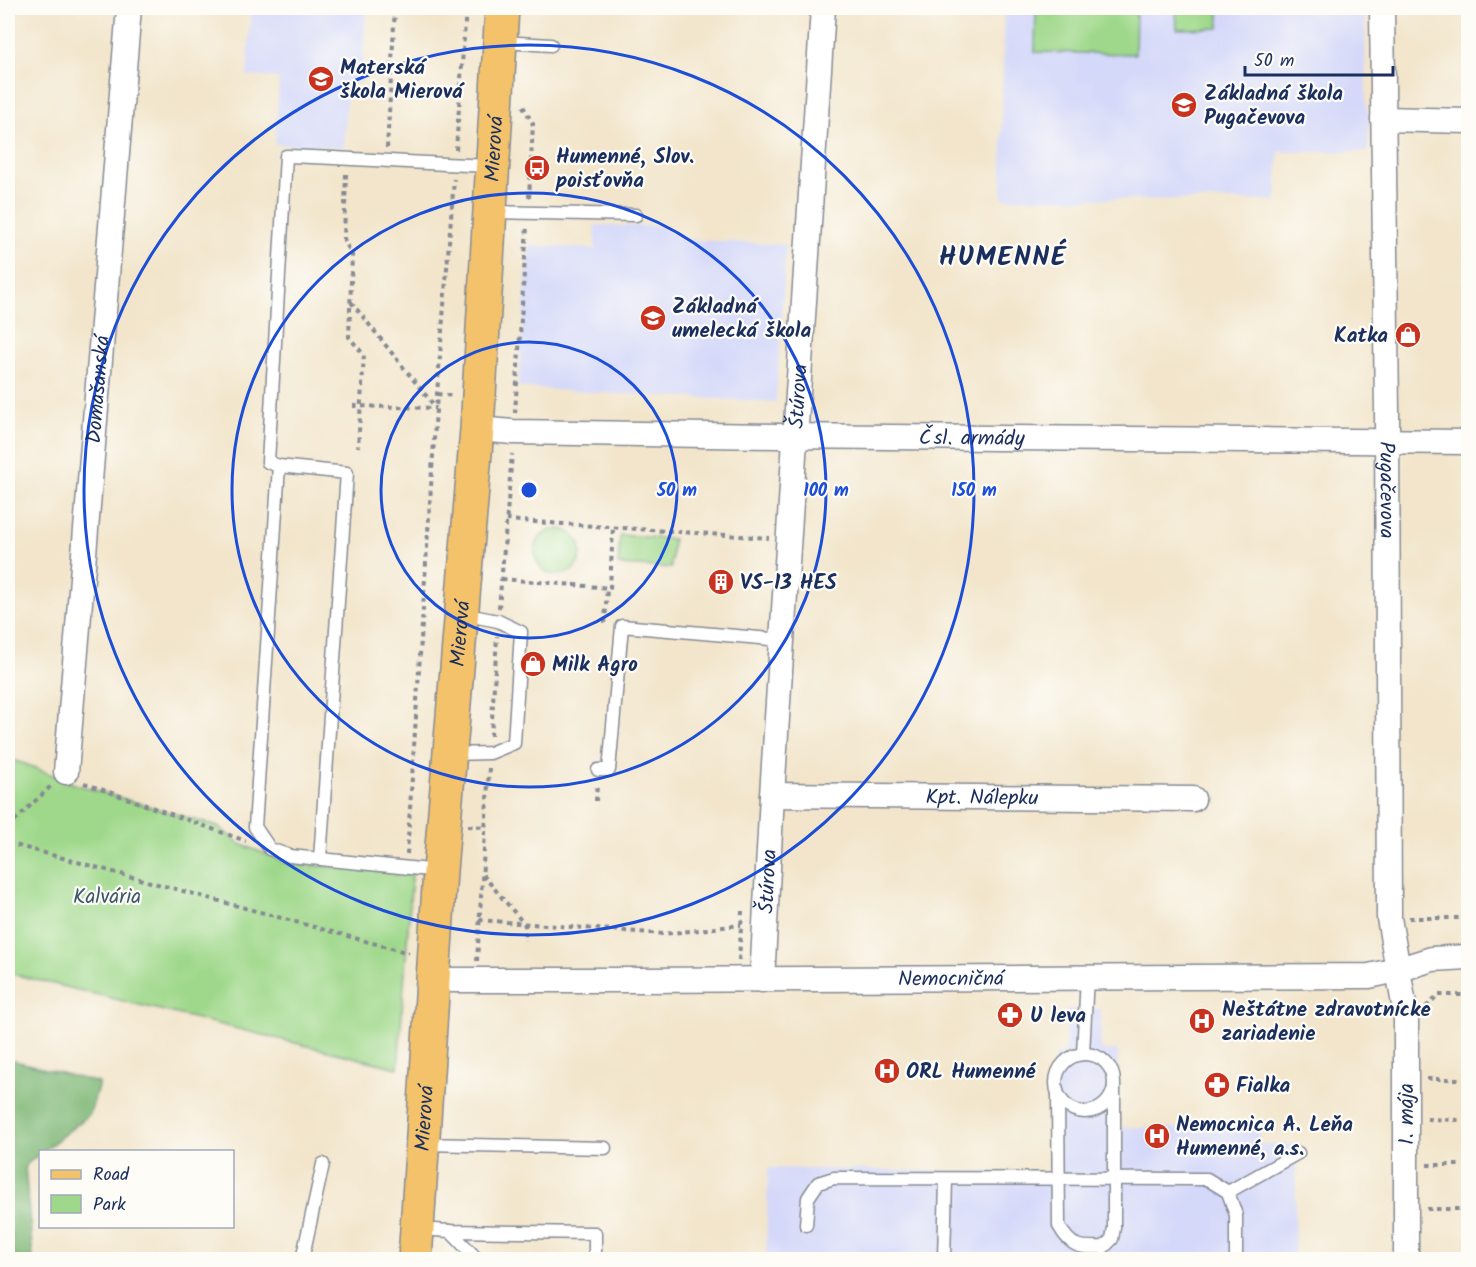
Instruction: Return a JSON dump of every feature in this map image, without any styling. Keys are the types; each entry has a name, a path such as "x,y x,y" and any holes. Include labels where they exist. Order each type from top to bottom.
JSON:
{"main road":[{"name":"Mierová","path":"416,1244 440,871 477,429 502,8"}],"street":[{"name":"Domašanská","path":"66,772 129,8"},
{"name":"Štúrova","path":"762,980 823,8"},
{"name":"Pugačevova","path":"1382,8 1389,918 1397,970"},
{"path":"1383,119 1468,121"},
{"name":"Čsl. armády","path":"477,429 513,432 795,436 1468,442"},
{"name":"Kpt. Nálepku","path":"772,795 1192,799"},
{"name":"Nemocničná","path":"432,980 1369,976 1432,959 1468,957"},
{"name":"1. mája","path":"1397,970 1406,1016 1406,1260"}],"lane":[{"path":"500,41 551,45"},
{"path":"320,859 347,473 279,466 268,462 286,156 494,166"},
{"path":"490,212 636,215"},
{"path":"279,466 255,827 270,849 290,856 440,871"},
{"path":"450,754 490,753 514,743 521,632 498,621 461,614"},
{"path":"598,770 609,770 622,626 782,640"},
{"path":"1083,1054 1087,977"},
{"path":"1083,1054 1094,1055 1110,1067 1114,1076 1114,1086 1114,1228 1112,1239 1104,1247 1081,1248 1065,1238 1059,1226 1057,1076 1066,1060 1083,1054"},
{"path":"1058,1095 1070,1109 1088,1113 1106,1104 1112,1096 1114,1086"},
{"path":"423,1144 605,1148"},
{"path":"1228,1192 1298,1153"},
{"path":"302,1260 322,1164"},
{"path":"806,1225 808,1198 818,1183 834,1178 1207,1179 1228,1192 1236,1215 1236,1260"},
{"path":"944,1260 946,1179"},
{"path":"416,1244 450,1231 595,1233 595,1260"},
{"path":"450,1231 478,1260"}],"path":[{"path":"386,161 395,8"},
{"path":"406,868 436,408 466,8"},
{"path":"514,414 533,124 519,100"},
{"path":"347,158 344,238 352,255 349,337 364,355 358,447"},
{"path":"351,301 436,408"},
{"path":"437,394 456,396"},
{"path":"353,406 436,408"},
{"path":"476,970 481,938 479,920 498,621 512,446"},
{"path":"506,520 774,539"},
{"path":"502,579 610,588 613,527"},
{"path":"8,827 66,772 77,781 270,849"},
{"path":"464,826 485,827"},
{"path":"8,843 406,953"},
{"path":"483,875 525,925 525,941"},
{"path":"1389,918 1468,918"},
{"path":"479,920 664,934 741,925"},
{"path":"1406,1016 1417,1016 1438,995 1468,995"},
{"path":"1417,1079 1462,1079"},
{"path":"1417,1119 1462,1120"},
{"path":"1418,1165 1462,1165"},
{"path":"1418,1209 1468,1209"}],"shaded area":[{"name":"Materská škola Mierová","path":"251,8 366,8 362,82 347,82 344,147 275,144 279,78 247,76"},
{"name":"Základná škola Pugačevova","path":"1004,8 1365,8 1366,100 1369,112 1368,152 1279,152 1276,201 1002,198"},
{"name":"Základná umelecká škola","path":"595,225 661,226 681,239 786,245 776,402 518,387 529,245 595,249"},
{"name":"Nemocnica A. Leňa Humenné, a.s.","path":"1066,1009 1101,1009 1101,1050 1118,1050 1117,1127 1260,1129 1260,1144 1297,1144 1294,1259 766,1260 768,1168 1052,1173 1055,1054 1065,1054"}],"green space":[{"path":"1036,8 1136,8 1135,54 1035,52"},
{"path":"1176,8 1219,8 1219,28 1177,29"},
{"path":"558,529 574,536 581,552 574,568 558,575 542,568 535,552 542,536"},
{"path":"620,535 673,539 671,568 618,565"},
{"name":"Kalvária","path":"8,759 77,785 219,827 240,844 291,864 412,873 398,1068 8,973"},
{"path":"8,1059 99,1083 90,1114 44,1150 39,1150 39,1154 25,1166 33,1259 8,1259"}],"place":[{"name":"Materská škola Mierová","path":"321,79"},
{"name":"Základná škola Pugačevova","path":"1184,105"},
{"name":"Humenné, Slov. poisťovňa","path":"537,168"},
{"name":"Základná umelecká škola","path":"653,318"},
{"name":"Katka","path":"1408,335"},
{"name":"VS-13 HES","path":"721,582"},
{"name":"Milk Agro","path":"533,664"},
{"name":"U leva","path":"1010,1015"},
{"name":"Neštátne zdravotnícke zariadenie","path":"1202,1021"},
{"name":"ORL Humenné","path":"887,1071"},
{"name":"Fialka","path":"1217,1085"},
{"name":"Nemocnica A. Leňa Humenné, a.s.","path":"1157,1136"}],"district":[{"name":"HUMENNÉ","path":"1003,256"}]}
